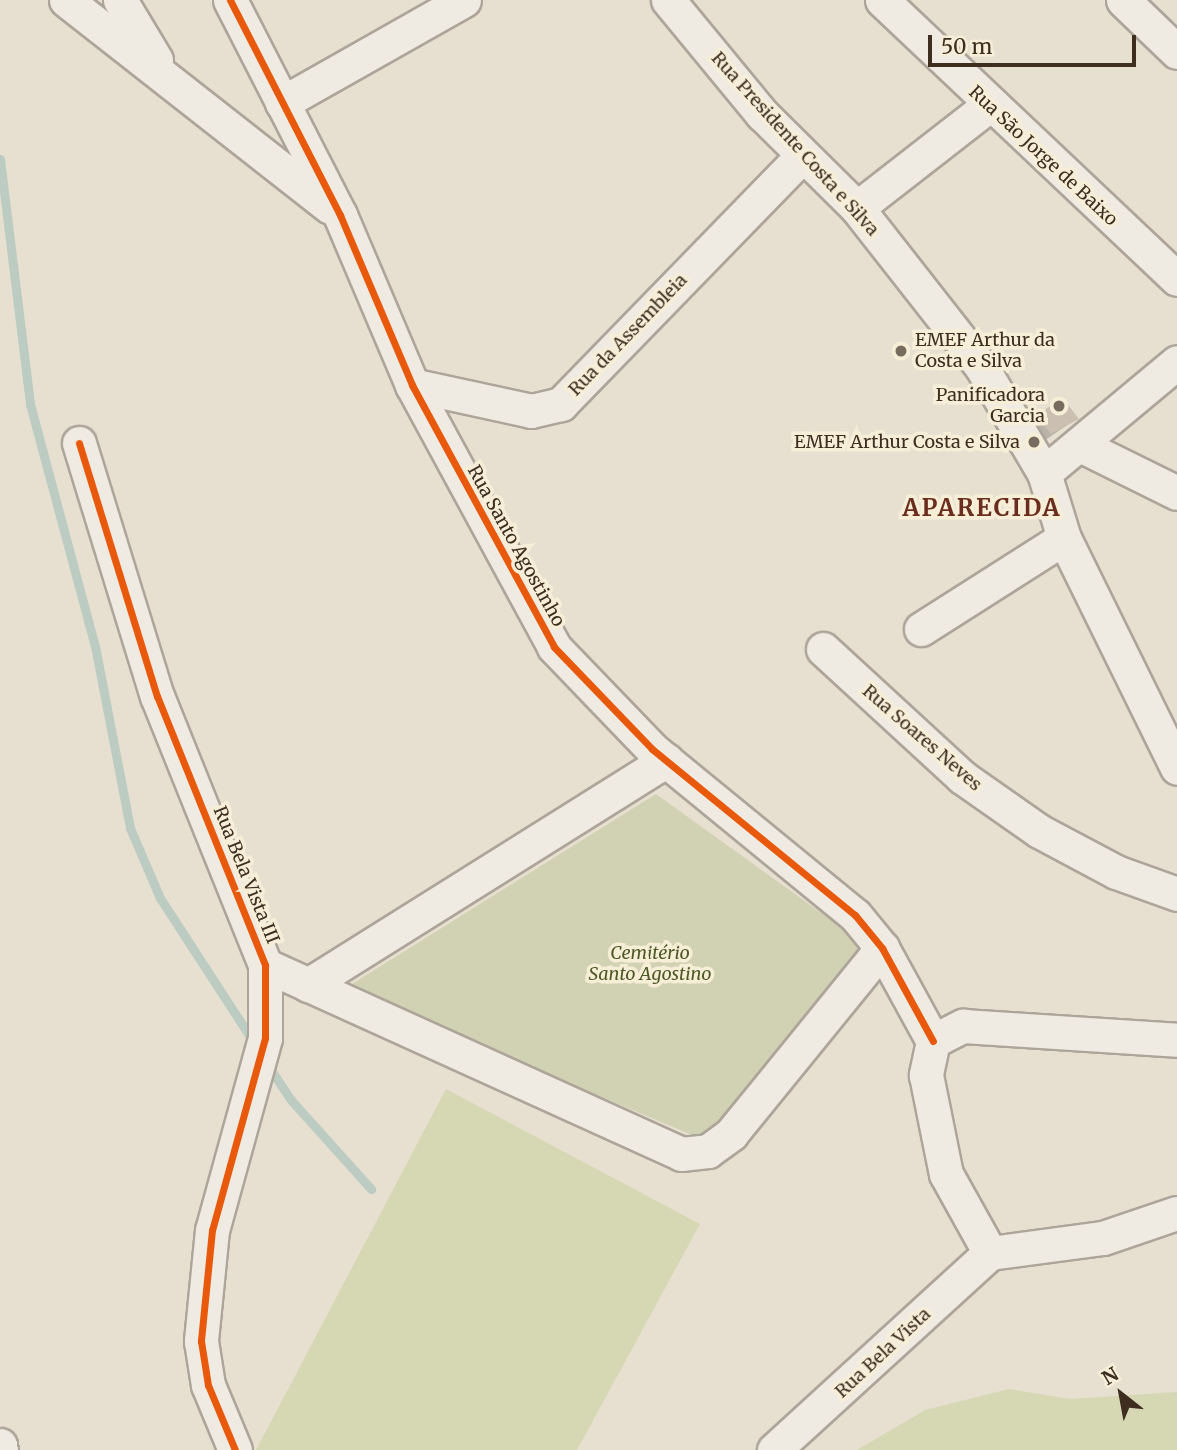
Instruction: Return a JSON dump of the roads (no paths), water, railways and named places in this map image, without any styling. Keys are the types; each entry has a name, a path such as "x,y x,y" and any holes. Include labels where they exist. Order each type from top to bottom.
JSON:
{"street":[{"path":"66,0 340,215"},
{"path":"120,0 167,78"},
{"name":"Rua Santo Agostinho","path":"230,0 340,215 412,385 554,647 666,760 855,915 882,948 933,1041"},
{"path":"282,103 464,0"},
{"name":"Rua Presidente Costa e Silva","path":"667,0 802,156 858,208 982,366 1044,473 1064,538 1173,752"},
{"name":"Rua São Jorge de Baixo","path":"882,0 988,106 1177,279"},
{"path":"1123,0 1177,52"},
{"path":"858,208 988,106"},
{"name":"Rua da Assembleia","path":"412,385 531,411 561,404 802,156"},
{"path":"1044,473 1177,362"},
{"name":"Rua Bela Vista III","path":"79,443 157,696 265,965 265,1038 212,1230 201,1341 208,1385 235,1450"},
{"path":"1080,445 1177,494"},
{"path":"920,629 1064,538"},
{"name":"Rua Soares Neves","path":"823,649 962,777 1039,831 1116,872 1177,894"},
{"path":"308,985 666,760"},
{"path":"265,965 681,1154 708,1151 731,1134 882,948"},
{"path":"1177,1040 963,1026 933,1041 926,1075 946,1174 990,1253 1102,1238 1177,1213"},
{"name":"Rua Bela Vista","path":"774,1450 990,1253"}],"waterway":[{"path":"0,159 30,404 95,646 130,828 160,898 254,1043"},
{"path":"267,1064 291,1100 371,1189"}],"place":[{"name":"EMEF Arthur da Costa e Silva","path":"901,351"},
{"name":"Panificadora Garcia","path":"1059,406"},
{"name":"EMEF Arthur Costa e Silva","path":"1034,442"}],"district":[{"name":"APARECIDA","path":"982,508"}],"park label":[{"name":"Cemitério Santo Agostino","path":"650,964"}]}
